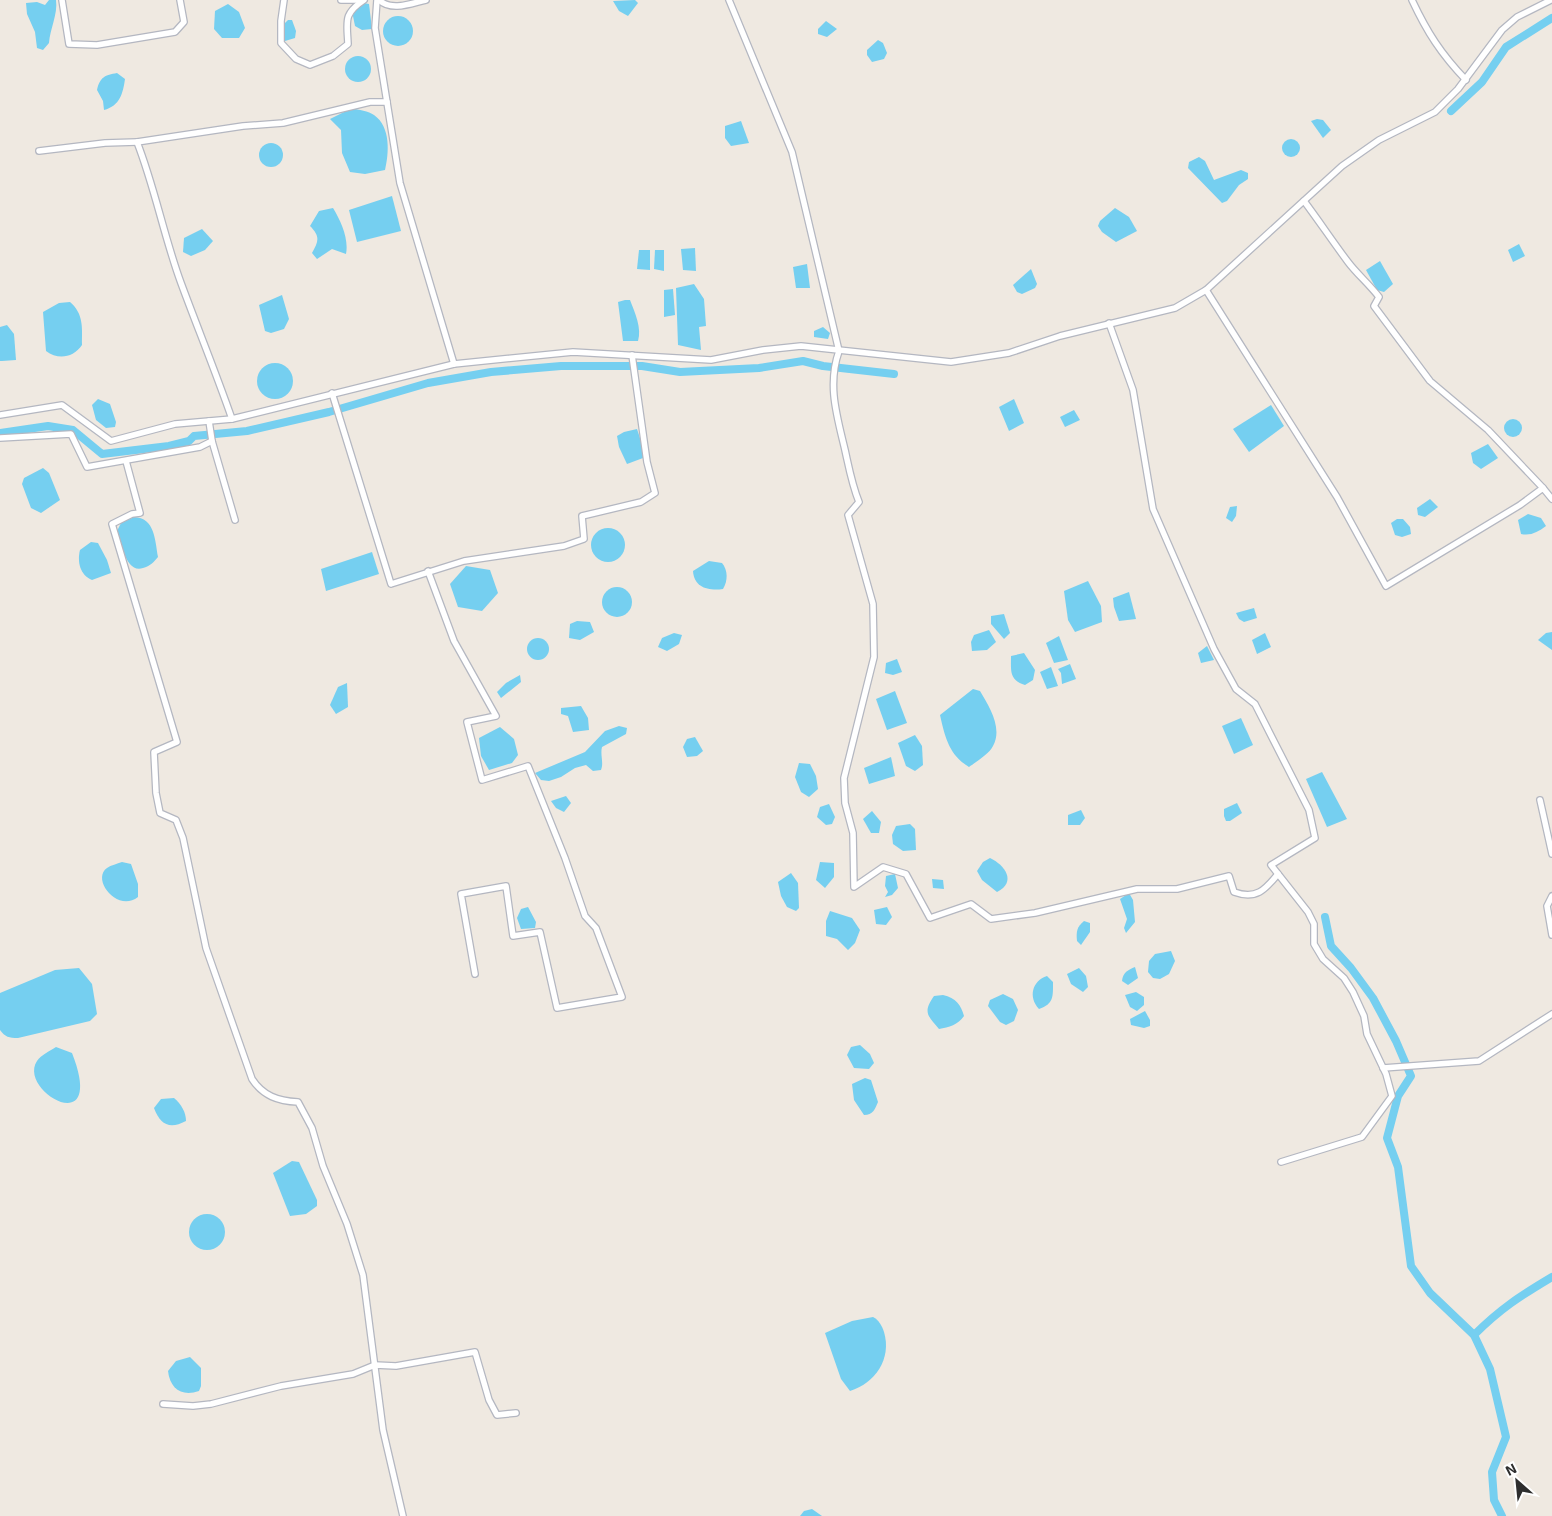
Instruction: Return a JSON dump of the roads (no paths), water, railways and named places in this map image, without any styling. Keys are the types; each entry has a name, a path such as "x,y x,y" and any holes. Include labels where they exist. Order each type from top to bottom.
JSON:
{"street":[{"path":"62,0 69,44 97,45 175,32 184,22 180,0"},
{"path":"284,0 281,21 281,43 296,59 310,65 333,56 348,44 347,16 352,8 362,0"},
{"path":"341,0 362,0"},
{"path":"426,0 396,7 378,0 375,28 400,183 454,364"},
{"path":"729,0 792,152 839,351 833,378 836,414 853,487 859,502 848,515 873,604 874,657 844,778 845,803 853,833 854,886 883,868 906,874 930,918 956,907 971,904 991,919 1035,912 1136,889 1177,889 1229,876 1234,892 1245,896 1265,890 1278,874"},
{"path":"1412,0 1425,28 1443,56 1466,80"},
{"path":"0,415 62,405 111,441 175,424 209,422 232,418 454,364 573,352 632,357 711,360 763,350 800,346 951,362 1009,353 1175,308 1206,290 1342,166 1379,140 1435,112 1449,100 1466,80 1502,30 1517,17 1551,0"},
{"path":"39,151 105,143 137,142 283,122 370,102 387,102"},
{"path":"137,142 152,182 181,283 232,418"},
{"path":"1304,201 1335,242 1348,263 1367,281 1379,297 1374,306 1430,381 1488,430 1552,499"},
{"path":"1206,290 1337,497 1386,586 1520,505 1542,488"},
{"path":"1110,325 1119,345 1133,390 1153,509 1214,649 1236,689 1254,704 1309,810 1315,838 1271,865 1308,912 1314,924 1314,944 1323,959 1344,978 1353,992 1364,1016 1367,1034 1383,1068 1392,1096 1362,1138 1281,1162"},
{"path":"332,393 391,584 464,561 564,546 584,539 582,516 641,502 655,493 647,462 632,357"},
{"path":"209,422 212,441 235,520"},
{"path":"0,438 72,434 87,467 200,447 212,441"},
{"path":"126,460 140,513 132,514 112,524 177,742 154,752 156,793 160,813 176,820 183,838 206,948 252,1079 260,1091 274,1098 298,1102 312,1128 323,1166 347,1224 363,1275 383,1430 403,1516"},
{"path":"428,571 454,641 496,716 467,722 482,780 528,766 566,858 585,916 596,928 622,997 557,1008 540,932 513,936 506,886 461,894 475,974"},
{"path":"1540,800 1552,854"},
{"path":"1552,896 1546,906 1552,935"},
{"path":"1383,1068 1479,1061 1552,1014"},
{"path":"163,1404 193,1406 211,1404 281,1386 353,1374 375,1365 396,1366 475,1352 497,1416 516,1413"}],"water":[{"path":"49,0 56,0 56,11 49,43 43,50 37,48 35,32 27,14 26,3 37,2 45,5"},
{"path":"635,0 638,3 628,16 619,11 613,1"},
{"path":"364,3 369,4 372,29 362,30 355,26 352,11"},
{"path":"228,4 239,12 245,28 239,38 222,38 214,29 215,11"},
{"path":"398,16 409,20 413,31 409,42 398,46 387,42 383,31 387,20"},
{"path":"288,20 292,20 296,31 295,38 285,41 283,25"},
{"path":"826,21 837,29 827,37 818,34 818,29"},
{"path":"878,40 883,43 887,53 884,59 872,62 867,55 867,50"},
{"path":"358,56 367,60 371,69 367,78 358,82 349,78 345,69 349,60"},
{"path":"117,73 125,79 122,94 114,105 104,110 103,101 97,90 98,86 104,77"},
{"path":"352,108 372,114 380,120 386,133 388,148 385,170 365,174 350,172 342,153 341,130 330,119"},
{"path":"1323,120 1331,130 1323,138 1311,121"},
{"path":"741,121 749,143 731,146 725,138 725,126"},
{"path":"1287,139 1295,139 1300,144 1298,155 1287,157 1282,152 1282,144"},
{"path":"271,143 276,144 282,150 282,160 276,166 271,167 266,166 260,160 259,155 260,150 266,144"},
{"path":"1199,157 1205,161 1214,180 1241,170 1248,173 1248,179 1239,185 1227,201 1222,203 1188,168 1189,162"},
{"path":"392,196 401,231 357,242 349,210"},
{"path":"333,208 344,230 346,254 332,249 317,259 312,253 317,242 317,236 310,226 319,211"},
{"path":"1115,208 1129,217 1137,231 1116,242 1102,232 1098,226 1100,221"},
{"path":"202,229 213,241 205,250 191,256 183,252 184,238"},
{"path":"1519,244 1525,256 1513,262 1508,250"},
{"path":"695,248 696,271 683,270 681,249"},
{"path":"639,250 650,250 650,270 637,269"},
{"path":"655,250 664,250 664,271 654,269"},
{"path":"1380,261 1393,284 1384,292 1377,290 1366,270"},
{"path":"807,264 810,288 796,288 793,267"},
{"path":"1031,269 1037,284 1035,288 1022,294 1017,292 1013,285"},
{"path":"694,284 704,299 706,326 699,327 701,350 678,345 676,288"},
{"path":"673,289 675,315 664,317 664,290"},
{"path":"282,295 289,319 284,329 271,333 265,331 259,305"},
{"path":"630,300 636,315 639,326 638,341 623,341 618,302"},
{"path":"70,302 80,316 82,345 70,355 55,356 46,351 43,312 59,303"},
{"path":"7,325 14,334 16,360 0,361 0,327"},
{"path":"823,327 830,333 828,339 814,337 814,331"},
{"path":"275,363 288,368 293,381 288,394 275,399 262,394 257,381 262,368"},
{"path":"98,399 110,404 116,422 115,427 106,428 96,420 92,405"},
{"path":"1014,399 1024,423 1009,431 999,407"},
{"path":"1271,405 1284,426 1249,452 1233,429"},
{"path":"1074,410 1080,420 1065,427 1060,417"},
{"path":"1509,419 1517,419 1522,424 1520,435 1509,437 1504,432 1504,424"},
{"path":"637,429 643,447 643,458 627,464 619,447 617,436"},
{"path":"1488,444 1498,458 1481,469 1473,463 1471,453"},
{"path":"43,468 49,473 60,500 41,513 31,508 22,484 24,478"},
{"path":"1430,499 1438,507 1425,517 1418,515 1417,508"},
{"path":"1237,506 1236,516 1232,522 1226,518 1230,507"},
{"path":"1528,514 1541,518 1546,526 1534,533 1521,534 1518,520"},
{"path":"134,517 146,521 153,531 158,557 152,564 137,569 128,562 117,531 121,523"},
{"path":"1397,519 1403,519 1410,527 1411,534 1402,537 1395,535 1391,523"},
{"path":"608,528 620,533 625,545 620,557 608,562 596,557 591,545 596,533"},
{"path":"91,542 98,543 111,573 92,580 80,568 79,559 80,550"},
{"path":"372,552 379,574 326,591 321,569"},
{"path":"709,561 722,563 724,566 727,576 723,589 703,587 699,585 694,577 693,571"},
{"path":"466,566 490,570 498,593 482,611 458,607 450,584"},
{"path":"1088,581 1101,606 1102,622 1075,632 1068,620 1064,591"},
{"path":"617,587 627,592 632,602 627,612 617,617 607,612 602,602 607,592"},
{"path":"1129,592 1136,619 1119,621 1113,598"},
{"path":"1254,608 1257,618 1244,622 1239,619 1236,613"},
{"path":"1004,614 1010,633 1004,639 991,624 991,616"},
{"path":"577,621 590,622 594,632 580,640 569,638 570,624"},
{"path":"989,630 996,642 987,650 972,651 971,642 974,635"},
{"path":"1552,632 1552,650 1538,640 1546,633"},
{"path":"674,633 682,635 679,644 667,651 658,647 662,638"},
{"path":"1265,633 1271,647 1257,654 1252,640"},
{"path":"1059,636 1068,660 1054,663 1046,643"},
{"path":"538,638 546,641 549,649 546,657 538,660 530,657 527,649 530,641"},
{"path":"1207,646 1214,660 1201,663 1198,653"},
{"path":"1024,653 1035,670 1033,680 1025,685 1014,678 1011,666 1011,656"},
{"path":"897,659 902,672 893,675 885,673 886,663"},
{"path":"1070,664 1076,679 1062,684 1061,673 1058,669"},
{"path":"1051,667 1058,686 1047,689 1040,672"},
{"path":"520,675 521,682 501,698 497,692 506,683"},
{"path":"347,683 348,707 336,714 330,705 338,687"},
{"path":"973,689 980,691 994,717 996,739 991,749 969,767 952,751 946,738 940,715"},
{"path":"895,691 907,723 887,730 876,699"},
{"path":"581,706 588,718 589,730 573,732 568,716 561,714 561,708"},
{"path":"1241,718 1253,745 1234,754 1222,726"},
{"path":"619,726 627,728 626,734 602,747 601,770 593,771 586,765 575,768 561,777 549,781 541,780 535,773 585,752 605,731"},
{"path":"500,727 514,739 518,755 512,763 489,770 481,756 479,738"},
{"path":"915,735 922,746 923,765 915,771 906,766 898,743"},
{"path":"695,737 703,751 697,756 687,757 683,747 687,739"},
{"path":"891,757 895,776 869,784 864,768"},
{"path":"799,763 810,764 816,776 818,789 809,797 801,792 795,777"},
{"path":"1322,772 1347,819 1327,827 1306,779"},
{"path":"566,796 571,803 564,812 556,808 551,801"},
{"path":"1237,803 1242,813 1230,821 1226,821 1224,809"},
{"path":"829,804 835,817 832,824 826,825 817,817 820,807"},
{"path":"1081,810 1085,818 1080,825 1068,825 1068,815"},
{"path":"872,811 881,822 879,833 871,833 863,819"},
{"path":"910,824 915,829 916,850 903,851 893,844 892,835 896,826"},
{"path":"990,858 1000,865 1007,874 1008,879 1006,883 997,892 982,880 977,871 983,862"},
{"path":"122,862 131,864 138,884 138,897 130,901 122,901 115,898 104,886 102,879 103,873 107,868"},
{"path":"820,862 834,863 834,877 825,888 816,880"},
{"path":"791,873 798,883 799,908 796,911 787,907 781,896 778,882"},
{"path":"895,874 898,888 892,895 885,897 888,892 885,886 886,876"},
{"path":"932,879 943,880 944,889 933,888"},
{"path":"1129,893 1133,900 1135,922 1126,933 1124,928 1127,919 1120,899"},
{"path":"528,907 536,922 535,928 521,929 517,918 521,909"},
{"path":"887,907 892,917 886,925 876,924 874,910"},
{"path":"830,911 852,918 860,930 855,943 848,950 837,939 826,936 826,921"},
{"path":"1084,921 1090,923 1090,932 1081,945 1077,941 1077,932 1078,927"},
{"path":"1171,951 1175,961 1169,974 1160,979 1153,978 1148,972 1149,961 1155,954"},
{"path":"1135,967 1138,978 1128,985 1122,981 1123,975"},
{"path":"79,968 92,984 97,1014 90,1021 18,1038 8,1037 0,1030 0,993 55,970"},
{"path":"1079,968 1086,976 1088,987 1083,992 1071,984 1067,974"},
{"path":"1047,976 1053,982 1053,995 1048,1005 1039,1009 1034,999 1033,990 1042,978"},
{"path":"1136,992 1144,997 1144,1005 1137,1011 1130,1007 1125,995"},
{"path":"1003,994 1013,999 1018,1010 1014,1021 1006,1025 1000,1022 988,1006 990,1000"},
{"path":"943,995 957,1002 964,1016 956,1024 939,1029 929,1017 928,1006 934,996"},
{"path":"1145,1011 1150,1020 1150,1026 1144,1028 1131,1025 1130,1019"},
{"path":"860,1045 870,1054 874,1063 869,1069 854,1068 847,1055 851,1047"},
{"path":"56,1047 72,1053 80,1080 78,1096 71,1103 60,1102 49,1095 39,1085 34,1073 37,1061"},
{"path":"865,1078 871,1080 878,1102 872,1113 867,1115 864,1115 854,1100 852,1084"},
{"path":"174,1098 183,1108 186,1121 170,1125 162,1122 154,1108 161,1099"},
{"path":"292,1161 299,1162 317,1200 317,1206 306,1214 290,1216 273,1173"},
{"path":"207,1214 214,1215 220,1219 224,1225 224,1239 220,1245 214,1249 207,1250 200,1249 194,1245 190,1239 189,1232 190,1225 194,1219 200,1215"},
{"path":"873,1317 880,1323 884,1332 886,1351 874,1376 850,1391 841,1379 825,1333 852,1321"},
{"path":"190,1357 201,1368 201,1386 199,1391 187,1393 174,1387 168,1371 176,1361"},
{"path":"812,1509 822,1516 800,1516 804,1511"}],"waterway":[{"path":"1451,111 1482,82 1506,47 1552,18"},
{"path":"0,433 48,426 73,430 102,454 169,446 189,441 194,436 247,431 329,412 428,383 491,372 561,366 642,366 680,372 759,368 803,361 823,366 894,374"},
{"path":"1325,917 1331,946 1351,968 1373,998 1396,1041 1411,1076 1398,1096 1387,1138 1398,1167 1411,1266 1430,1293 1474,1335 1490,1369 1506,1437 1492,1472 1494,1500 1502,1516"},
{"path":"1474,1335 1511,1303 1552,1277"}]}
